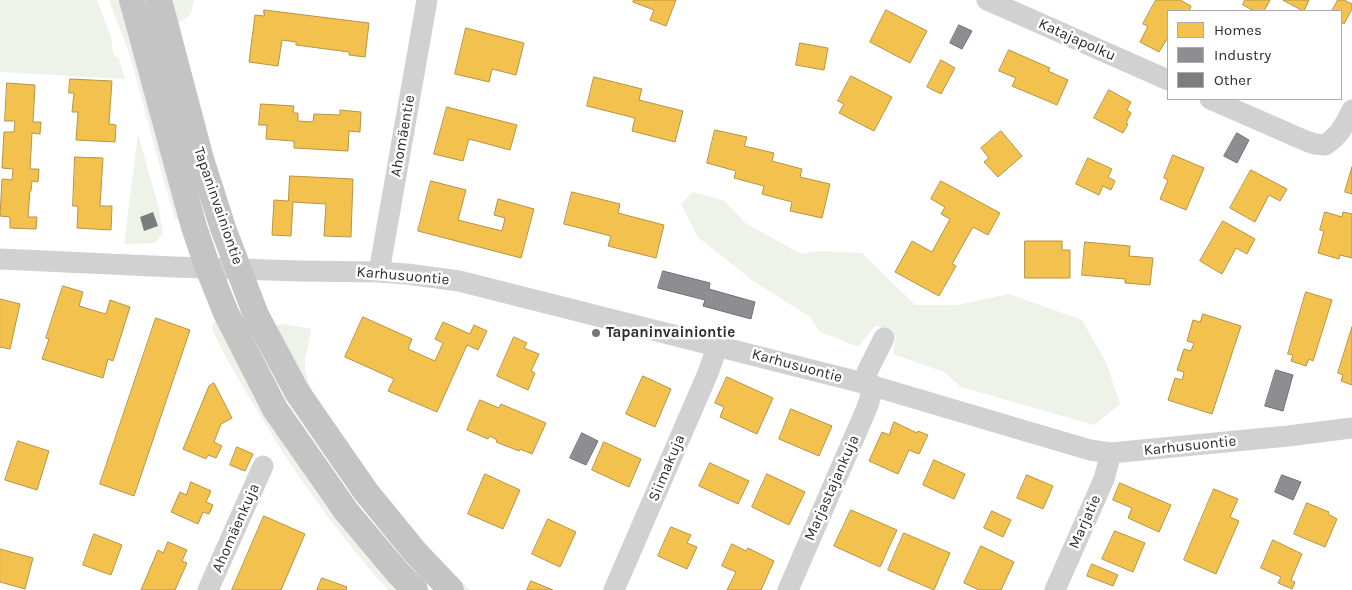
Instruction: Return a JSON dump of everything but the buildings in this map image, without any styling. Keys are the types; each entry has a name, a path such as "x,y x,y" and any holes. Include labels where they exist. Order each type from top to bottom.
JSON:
{"main road":[{"name":"Tapaninvainiontie","path":"132,0 194,227 226,312 275,409 346,511 398,573 415,590"},
{"name":"Tapaninvainiontie","path":"159,0 201,159 223,228 256,315 297,392 366,492 415,552 452,590"}],"street":[{"name":"Ahomäentie","path":"379,272 427,0"},
{"name":"Katajapolku","path":"987,0 1167,80"},
{"path":"1212,100 1306,141 1325,145 1342,130 1352,110"},
{"name":"Karhusuontie","path":"0,259 114,265 379,272 458,281 868,384 1090,450 1111,453 1283,437 1352,428"},
{"name":"Marjastajankuja","path":"788,590 866,410 869,402 868,370 884,338"},
{"name":"Siimakuja","path":"614,590 708,373 718,345"},
{"name":"Marjatie","path":"1055,590 1104,479 1111,453"},
{"name":"Ahomäenkuja","path":"208,590 263,466"}],"shaded area":[{"path":"0,0 97,0 112,40 111,45 114,55 119,58 125,79 0,72"},
{"path":"109,0 124,0 182,219 175,218 130,56"},
{"path":"165,0 194,0 191,14 179,23"},
{"path":"138,134 159,209 163,234 155,243 124,244"},
{"path":"693,192 725,201 745,223 801,254 820,251 862,253 915,305 957,305 1009,294 1082,320 1106,362 1120,404 1094,425 961,387 944,372 893,354 896,336 876,325 858,347 819,331 810,317 752,280 698,237 681,204"},
{"path":"218,320 403,590 388,590 333,524 300,478 269,430 221,348 212,328"},
{"path":"285,324 311,329 305,360 305,371 312,392 380,488 428,547 470,590 462,590 375,494 270,326"}],"place":[{"name":"Tapaninvainiontie","path":"596,333"}]}
